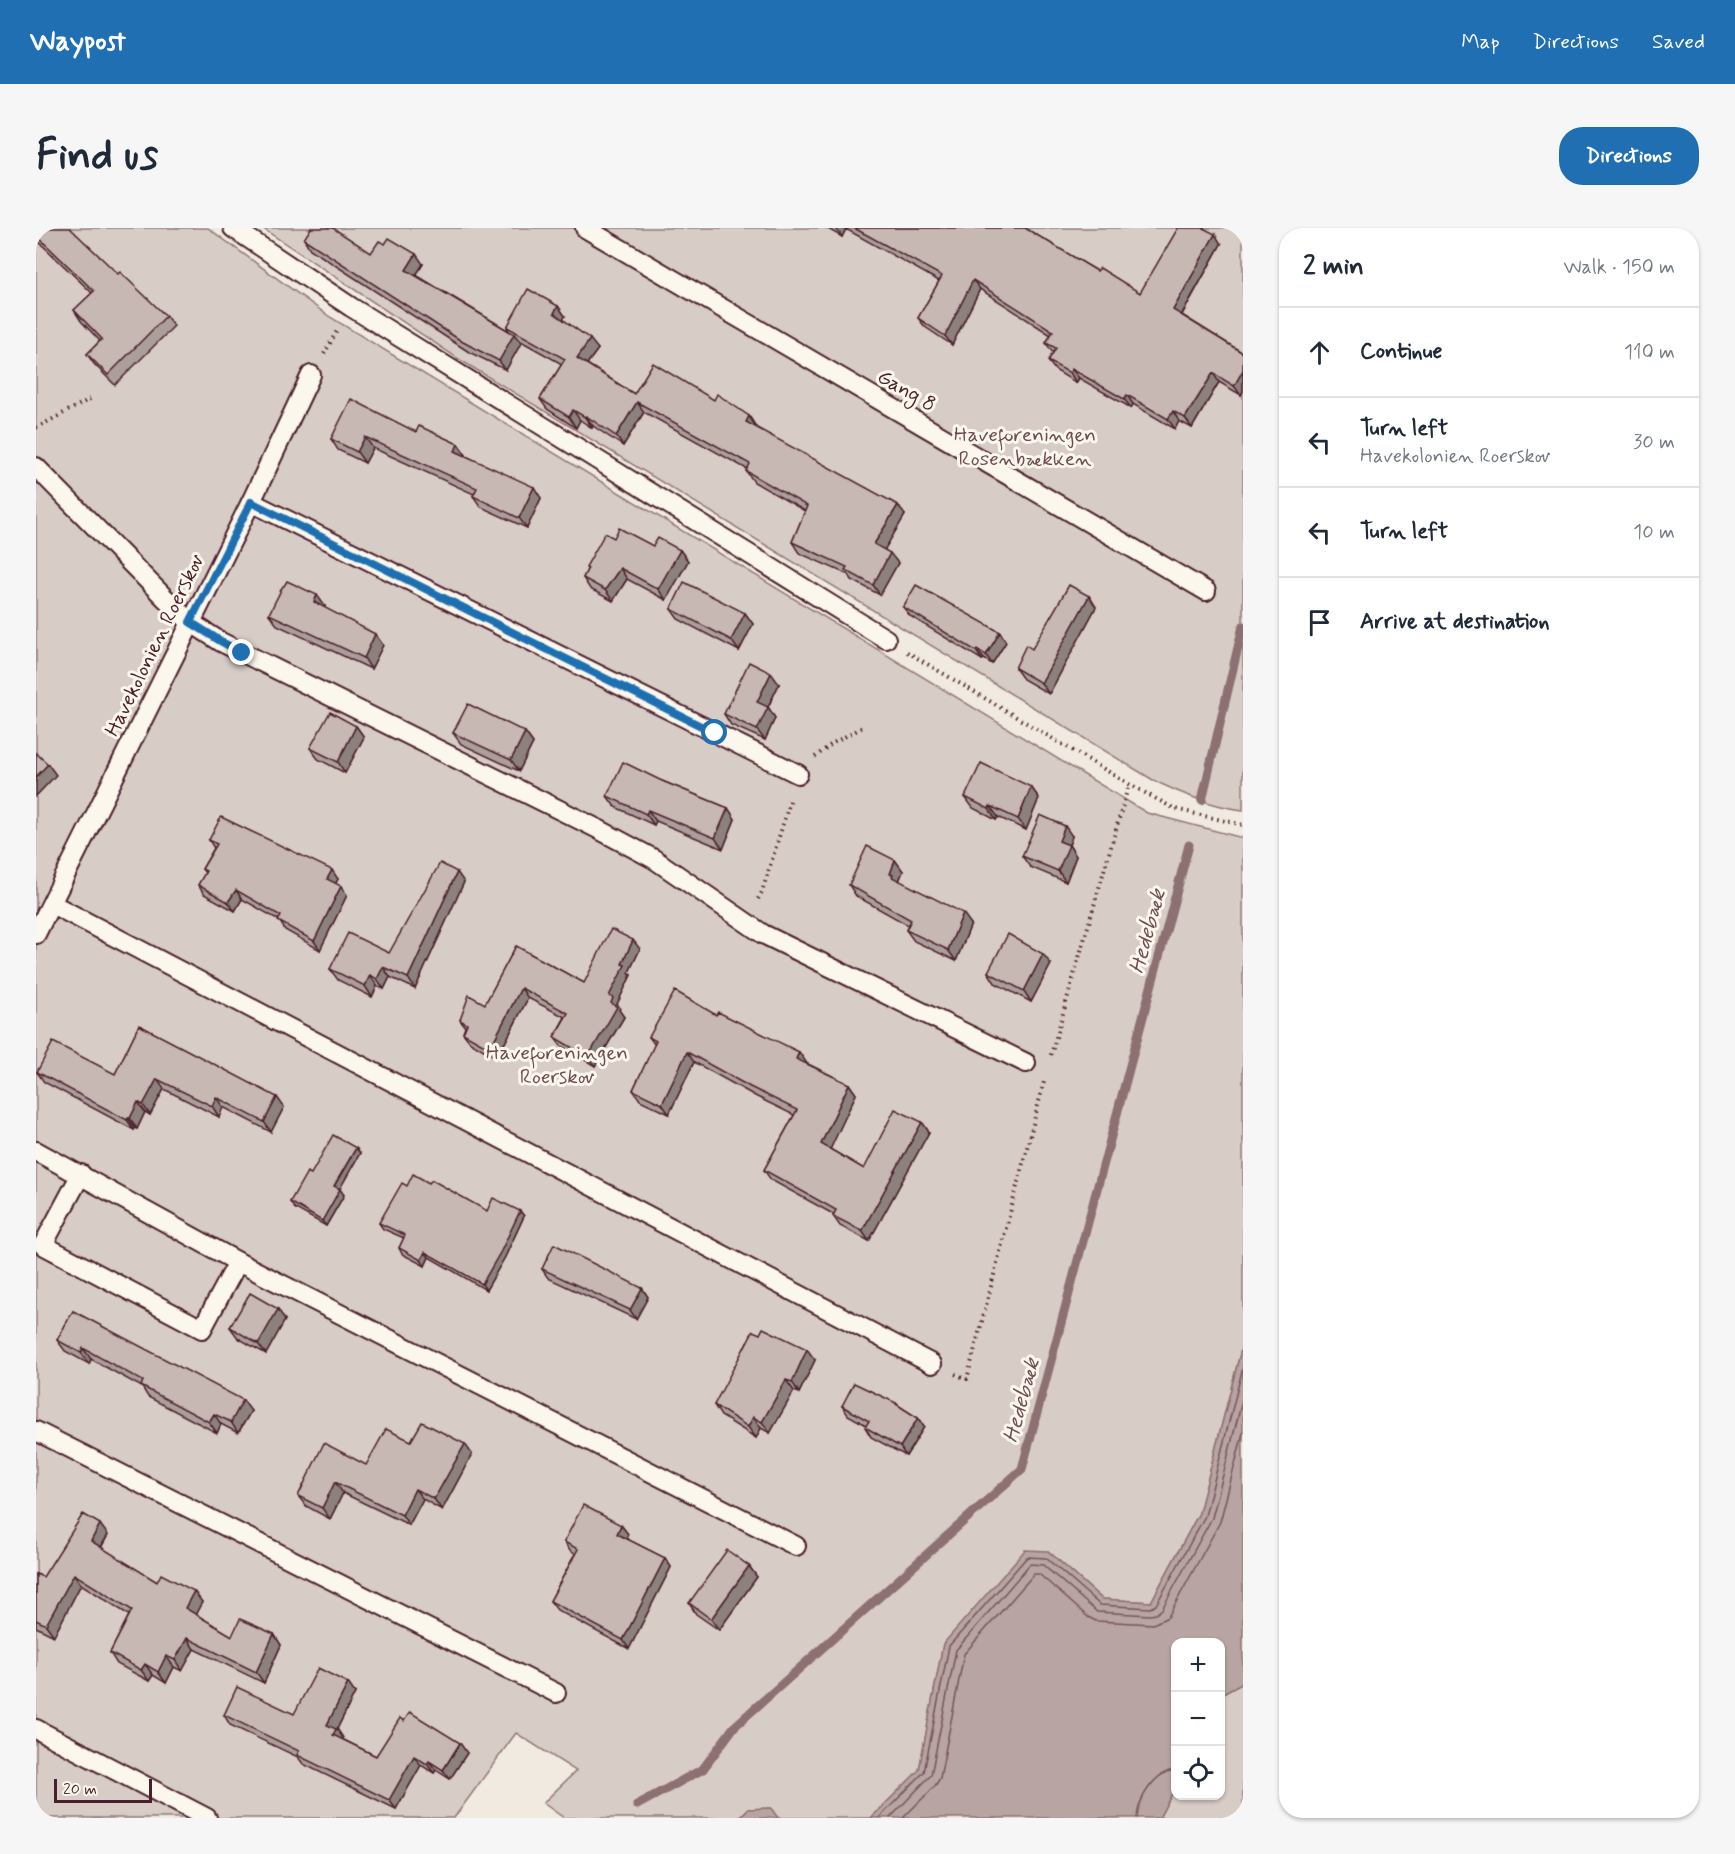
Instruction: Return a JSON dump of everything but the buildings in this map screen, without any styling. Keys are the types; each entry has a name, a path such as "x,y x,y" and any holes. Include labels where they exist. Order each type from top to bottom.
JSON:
{"lane":[{"path":"233,228 351,307 886,639"},
{"name":"Gang 8","path":"585,228 1206,591"},
{"name":"Havekolonien Roerskov","path":"38,926 52,904 251,502 311,375"},
{"path":"36,467 190,622 222,642 598,829 654,859 763,934 1026,1063"},
{"path":"251,502 798,774"},
{"path":"52,904 932,1364"},
{"path":"36,1151 238,1262 796,1546"},
{"path":"81,1174 44,1245 202,1329 238,1262"},
{"path":"36,1431 556,1693"},
{"path":"36,1729 207,1818"}],"path":[{"path":"311,375 351,307"},
{"path":"36,428 92,398"},
{"path":"886,639 1175,809 1243,825"},
{"path":"744,921 762,892 798,774 819,753 863,727"},
{"path":"1050,1061 1129,784"},
{"path":"932,1364 967,1379 1046,1072"}],"green space":[{"name":"Haveforeningen Roerskov","path":"36,228 208,228 330,317 1147,813 1243,838 1243,1342 1199,1513 1151,1602 1102,1599 1048,1551 943,1644 919,1771 871,1818 778,1818 770,1808 748,1809 739,1818 564,1818 543,1803 576,1771 516,1733 454,1818 36,1818"},
{"name":"Haveforeningen Rosenbækken","path":"262,228 1243,228 1243,810 1197,799 1153,780 462,361"},
{"path":"1243,1683 1243,1818 1159,1818 1171,1796 1171,1800 1225,1800 1225,1693"}],"water":[{"path":"1243,1342 1243,1683 1225,1693 1225,1638 1171,1638 1171,1796 1159,1818 871,1818 919,1770 943,1644 1025,1550 1048,1551 1102,1599 1151,1602 1199,1513"},
{"path":"771,1808 778,1818 739,1818 748,1809"}],"waterway":[{"name":"Hedebæk","path":"1202,800 1243,626"},
{"name":"Hedebæk","path":"637,1805 703,1769 734,1727 1022,1469 1189,845"}],"route":[{"path":"242,653 190,622 251,502 715,733"}]}
